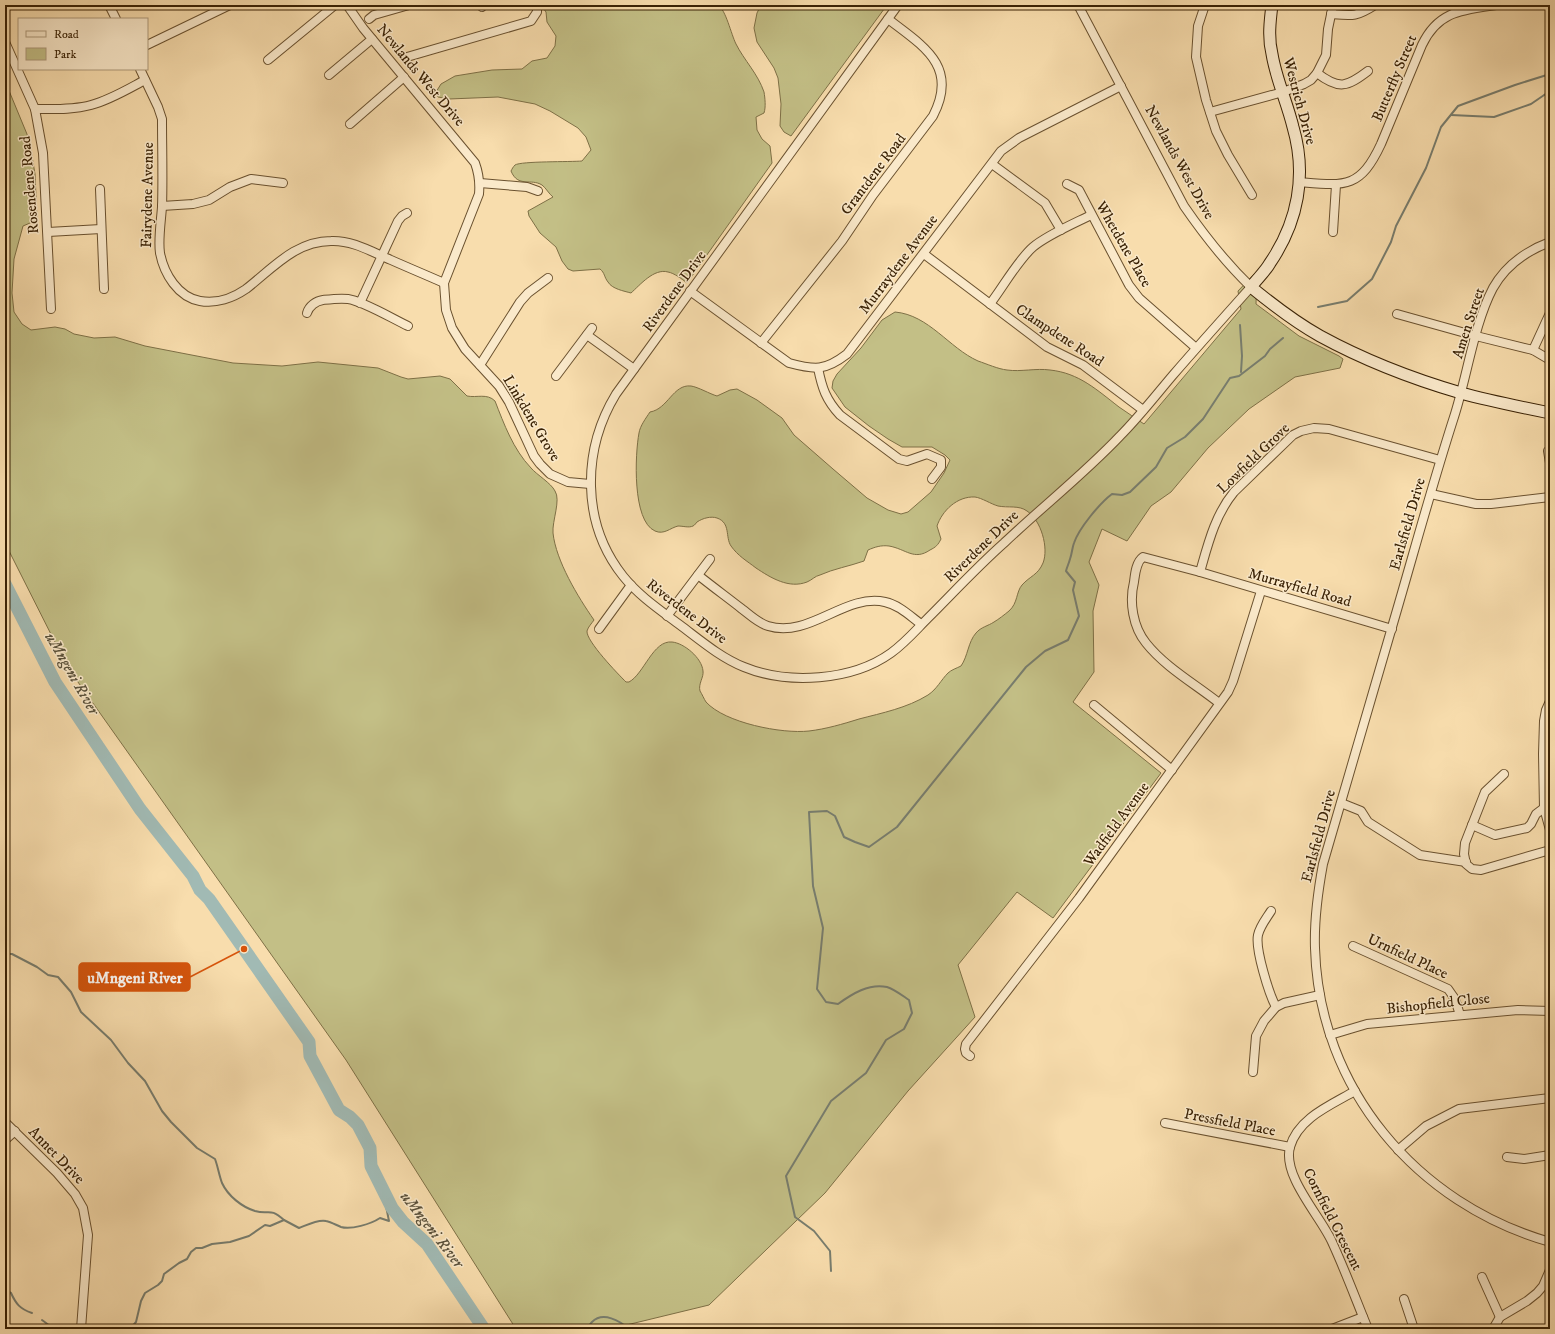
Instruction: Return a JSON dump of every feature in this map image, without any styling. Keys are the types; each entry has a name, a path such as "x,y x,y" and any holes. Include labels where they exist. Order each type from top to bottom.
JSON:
{"street":[{"path":"148,45 230,5"},
{"path":"268,60 335,5"},
{"name":"Newlands West Drive","path":"347,5 372,39 475,164"},
{"path":"369,19 374,15 409,5"},
{"path":"407,57 531,21 537,12 537,5"},
{"name":"Riverdene Drive","path":"898,5 616,394 603,419 591,461 590,484 594,518 605,546 619,570 645,599 710,647 744,667 769,675 790,678 814,678 837,675 867,666 888,654 909,638 1001,545 1121,436 1196,348 1251,287"},
{"name":"Newlands West Drive","path":"1078,5 1184,206 1204,235 1229,266 1251,287 1281,311 1320,336 1398,372 1462,393 1550,413"},
{"path":"1205,5 1198,26 1196,57 1206,100 1216,131 1228,155 1252,195"},
{"name":"Westrich Drive","path":"1251,287 1270,264 1285,238 1294,212 1300,182 1298,144 1283,92 1276,74 1271,52 1270,31 1272,5"},
{"path":"1210,112 1283,92 1304,84 1317,73 1326,55 1328,29 1333,5"},
{"path":"1331,14 1355,16 1375,5"},
{"name":"Butterfly Street","path":"1300,182 1336,186 1348,182 1363,174 1374,159 1422,45 1430,31 1439,22 1455,12 1463,9 1496,5"},
{"path":"111,6 116,18"},
{"name":"Grantdene Road","path":"761,343 842,240 938,108 942,80 936,62 928,51 888,19"},
{"path":"328,75 372,39"},
{"name":"Rosendene Road","path":"5,42 18,65"},
{"name":"Rosendene Road","path":"21,70 35,109 44,153 51,309"},
{"name":"Fairydene Avenue","path":"140,70 162,119 162,206 160,251 165,269 174,285 185,294 196,300 208,302 222,301 244,290 291,252 304,246 330,240 343,241 444,283"},
{"path":"1317,73 1334,84 1341,85 1353,82 1368,71"},
{"path":"350,124 404,77"},
{"path":"35,109 68,109 90,105 109,99 145,80"},
{"name":"Murraydene Avenue","path":"690,291 789,363 808,368 818,368 835,363 847,354 1001,151 1019,138 1121,86"},
{"name":"Linkdene Grove","path":"475,164 480,183 476,204 444,283 446,310 452,328 465,349 499,386 509,402 534,456 540,464 550,474 568,482 590,484"},
{"path":"992,164 1044,203 1061,230"},
{"path":"162,206 193,204 209,200 230,187 251,179 283,183"},
{"path":"480,183 527,187 538,191"},
{"name":"Whetdene Place","path":"1067,184 1079,190 1129,285 1139,298 1196,348"},
{"path":"1333,232 1336,186"},
{"path":"100,189 104,289"},
{"path":"360,303 398,221 407,213"},
{"path":"990,304 1016,267 1034,246 1091,215"},
{"path":"48,232 101,229"},
{"name":"Amen Street","path":"1462,393 1476,336 1493,288 1510,265 1524,254 1550,242"},
{"name":"Clampdene Road","path":"924,254 1047,347 1083,365 1143,410"},
{"path":"480,366 520,302 528,293 548,278"},
{"path":"307,313 310,307 320,301 348,299 360,303 408,326"},
{"path":"1533,350 1550,313"},
{"path":"1397,314 1533,350 1550,360"},
{"path":"556,376 592,328"},
{"path":"587,335 634,369"},
{"path":"818,368 823,390 835,410 895,457 907,461 927,454 940,460 941,467 932,479"},
{"name":"Earlsfield Drive","path":"1462,393 1440,460 1323,864 1318,890 1315,949 1320,995 1330,1035 1355,1091 1370,1116 1414,1167 1460,1202 1491,1220 1516,1232 1550,1242"},
{"name":"Lowfield Grove","path":"1200,572 1219,515 1225,503 1234,492 1296,434 1314,428 1329,429 1440,460"},
{"path":"1548,451 1550,463"},
{"path":"1431,494 1476,504 1491,504 1550,497"},
{"name":"Murrayfield Road","path":"1219,703 1163,660 1145,642 1134,621 1131,593 1137,565 1142,558 1148,558 1200,572 1392,629"},
{"path":"667,616 710,559"},
{"path":"698,575 755,619 767,626 780,628 798,626 855,604 872,600 886,602 898,607 922,624"},
{"path":"599,629 631,585"},
{"name":"Wadfield Avenue","path":"970,1056 966,1053 966,1044 1079,898 1228,692 1233,681 1261,591"},
{"path":"1550,701 1546,710 1544,721 1544,808 1550,830"},
{"path":"1094,705 1172,770"},
{"path":"1504,774 1485,792 1465,843 1464,854 1466,864 1472,869 1481,870 1550,850"},
{"path":"1341,803 1361,811 1368,822 1420,855 1466,862"},
{"path":"1472,826 1495,835 1527,828 1531,824 1536,814 1544,808"},
{"path":"1271,911 1260,928 1257,940 1265,974 1276,1007"},
{"name":"Urnfield Place","path":"1353,946 1448,990 1456,999 1460,1015"},
{"path":"1253,1072 1254,1044 1257,1031 1276,1007 1284,1003 1320,995"},
{"name":"Bishopfield Close","path":"1330,1035 1367,1024 1518,1010 1550,1011"},
{"path":"1290,1147 1296,1134 1308,1120 1355,1091"},
{"path":"1398,1150 1426,1126 1459,1109 1550,1098"},
{"name":"Annet Drive","path":"5,1122 70,1187 81,1201 88,1235 81,1329"},
{"name":"Pressfield Place","path":"1165,1123 1290,1147"},
{"path":"5,1140 15,1131"},
{"name":"Cornfield Crescent","path":"1290,1147 1289,1156 1295,1180 1332,1241 1368,1329"},
{"path":"1507,1157 1524,1159 1550,1155"},
{"path":"1493,1329 1500,1317 1527,1301 1537,1293 1543,1286 1550,1270"},
{"path":"1482,1277 1500,1317"},
{"path":"1404,1299 1414,1329"},
{"path":"1332,1329 1363,1317"}],"green space":[{"path":"541,5 718,5 721,8 736,44 758,79 764,92 765,111 756,117 757,130 762,139 770,146 772,163 687,283 673,274 663,271 658,272 648,278 631,293 612,286 600,269 573,271 568,269 562,261 556,247 540,233 529,216 528,211 553,197 542,185 534,182 521,181 514,176 511,171 515,165 519,164 582,161 591,150 586,137 578,128 535,104 498,97 449,99 438,97 436,92 441,84 455,76 492,70 522,69 532,61 547,58 555,46 556,36 547,22 546,12"},
{"path":"761,5 887,5 791,136 784,132 780,126 781,104 778,78 774,68 757,42 754,28 757,13"},
{"path":"5,81 29,139 35,174 37,220 23,226 14,259 12,293 14,312 22,324 31,330 55,327 65,329 74,334 94,338 115,337 145,346 233,363 282,366 318,362 378,368 408,379 440,376 450,379 467,396 489,397 495,401 519,453 531,468 550,485 557,495 553,533 558,555 581,601 594,620 587,631 588,636 603,657 626,682 629,682 639,672 659,646 672,642 682,645 696,656 702,666 703,673 700,683 700,691 706,702 726,716 754,726 784,731 809,731 828,728 894,710 920,700 928,695 948,673 961,666 971,641 976,633 980,629 998,620 1012,608 1022,585 1036,573 1043,563 1045,557 1044,542 1040,527 1032,515 1024,509 998,506 975,497 968,497 956,502 946,510 937,526 941,539 935,547 924,553 914,554 895,547 878,546 868,550 864,561 825,573 807,582 794,584 780,581 768,575 740,556 729,542 724,523 717,518 704,518 691,527 678,526 664,532 655,531 648,525 642,514 639,501 636,471 639,433 650,412 656,410 680,389 685,386 691,386 717,396 730,390 737,389 757,400 782,418 794,435 867,498 888,510 901,514 908,512 931,492 944,473 950,460 932,447 902,447 888,439 845,407 832,388 833,381 837,374 861,348 882,320 895,312 907,314 929,325 958,348 978,361 1012,370 1050,370 1079,379 1087,383 1144,424 1241,309 1238,291 1257,271 1256,304 1299,336 1343,359 1340,368 1295,377 1249,409 1208,448 1171,492 1151,506 1127,541 1102,529 1089,562 1099,585 1093,611 1094,672 1073,702 1161,773 1053,918 1017,892 958,965 975,1017 908,1091 825,1193 709,1305 610,1329 516,1329 346,1060 68,668 5,543"}],"waterway":[{"path":"1318,307 1347,301 1372,279 1391,242 1396,226 1426,168 1441,127 1458,106 1550,74"},
{"path":"1451,115 1494,117 1531,104 1550,91"},
{"path":"1240,325 1242,356 1241,372"},
{"path":"831,1271 830,1251 814,1231 795,1217 786,1176 831,1101 866,1073 886,1040 904,1029 912,1013 909,1000 887,987 880,986 861,990 838,1004 826,1002 817,989 823,928 813,886 809,812 827,811 835,816 844,837 869,847 897,827 1026,667 1045,651 1068,640 1079,616 1073,590 1075,582 1066,571 1073,545 1080,530 1090,516 1112,494 1122,495 1130,492 1156,467 1167,448 1185,437 1203,419 1230,378 1239,376 1265,356 1270,349 1283,338"},
{"name":"uMngeni River","path":"5,584 55,682 140,809 193,876 200,890 209,899 309,1042 310,1056 339,1110 350,1117 358,1125 370,1148 371,1166 392,1208 403,1222 427,1244 484,1329"},
{"path":"5,954 12,954 37,967 48,975 58,977 71,992 81,1012 111,1040 128,1063 145,1081 162,1111 171,1122 197,1148 215,1159 222,1183 232,1197 240,1204 250,1209 260,1212 272,1212 284,1220"},
{"path":"130,1329 136,1322 141,1301 145,1293 158,1285 162,1281 164,1274 187,1259 191,1252 196,1248 230,1242 249,1236 265,1225 270,1226 284,1220 299,1228 320,1221 328,1221 345,1228 361,1226 380,1218 389,1221 383,1191"},
{"path":"5,1290 11,1293 21,1308 32,1313"},
{"path":"586,1329 592,1322 601,1317 616,1320 629,1329"},
{"path":"42,1320 54,1329"}],"place":[{"name":"uMngeni River","path":"244,949"}]}
